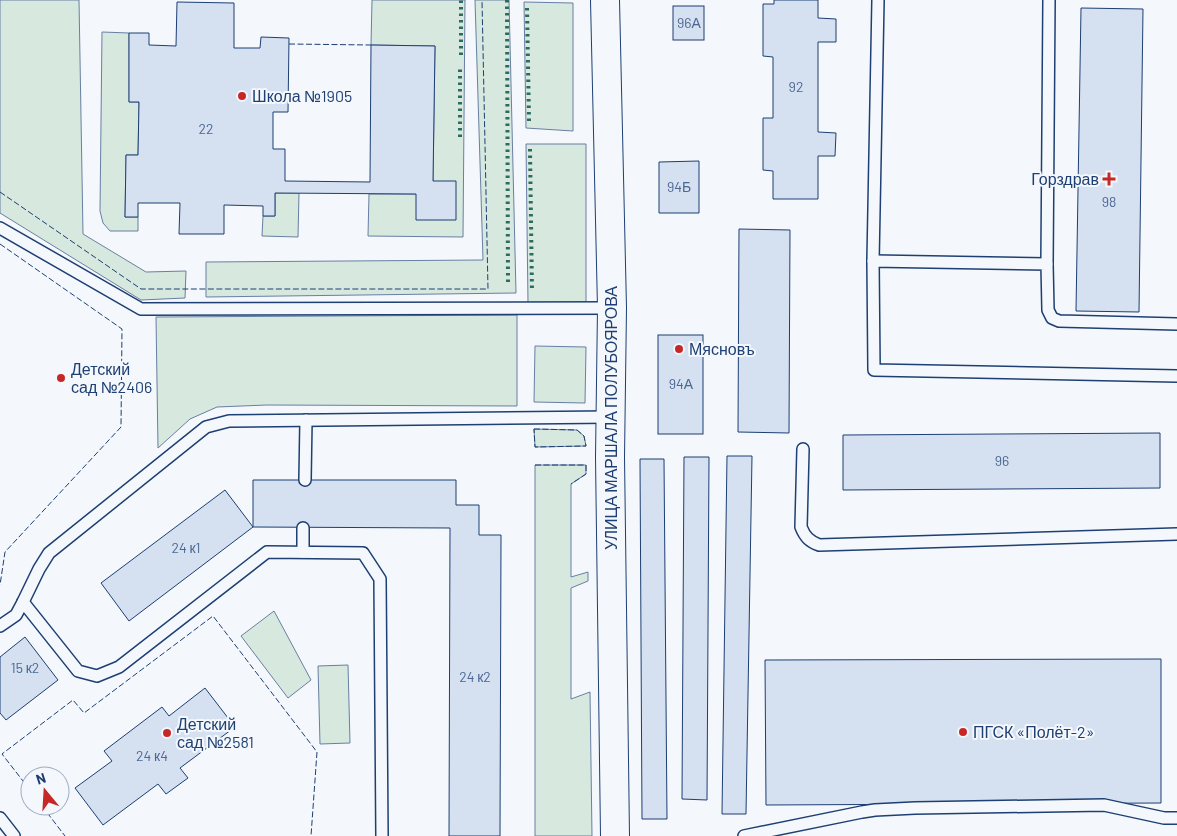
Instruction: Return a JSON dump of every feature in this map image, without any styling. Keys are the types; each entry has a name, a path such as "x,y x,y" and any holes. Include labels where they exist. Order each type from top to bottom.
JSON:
{"street":[{"name":"УЛИЦА МАРШАЛА ПОЛУБОЯРОВА","path":"605,0 612,308 611,417 615,836"}],"lane":[{"path":"878,0 873,261 874,370 1177,376"},
{"path":"1049,0 1048,310 1052,318 1059,321 1177,324"},
{"path":"0,228 141,309 612,308"},
{"path":"873,261 1047,264"},
{"path":"0,626 16,615 49,553 206,427 228,421 611,417"},
{"path":"304,480 306,420"},
{"path":"802,449 800,527 810,541 819,545 1177,534"},
{"path":"303,528 303,552"},
{"path":"23,602 78,670 97,676 119,667 268,552 363,553 380,579 382,836"},
{"path":"744,836 862,812 916,808 1104,805 1164,818 1177,818"},
{"path":"0,818 14,836"}],"shaded area":[{"path":"0,0 79,0 83,234 146,272 186,271 185,298 141,300 0,213"},
{"path":"372,0 465,0 463,237 368,236 369,194 416,194 433,181 435,46 371,45"},
{"path":"475,0 509,0 516,293 206,297 206,262 483,260"},
{"path":"524,2 573,3 573,131 526,128"},
{"path":"102,32 129,33 129,102 139,102 138,155 126,155 125,217 138,217 138,231 110,231 103,223 100,211"},
{"path":"526,144 586,144 586,304 528,303"},
{"path":"275,193 299,193 298,237 262,236 263,216 275,216"},
{"path":"517,315 517,406 267,405 217,407 190,419 158,448 156,317"},
{"path":"535,346 586,347 585,403 534,402"},
{"path":"534,429 577,430 584,436 586,446 535,447"},
{"path":"535,465 586,465 586,474 571,484 571,577 588,572 588,581 571,588 571,699 590,692 592,836 535,836"},
{"path":"274,611 311,680 288,698 241,636"},
{"path":"348,665 350,743 320,744 318,666"}],"building":[{"path":"774,0 818,0 818,18 836,19 836,42 818,42 818,132 836,133 835,156 818,156 818,199 773,199 773,171 763,170 763,118 773,118 773,57 763,56 763,4 774,4"},
{"path":"177,2 234,3 234,48 260,48 261,37 289,38 288,112 273,112 273,149 285,149 285,181 370,182 371,45 435,46 433,181 456,181 456,220 416,220 416,194 275,193 275,216 263,216 263,206 224,205 224,234 179,234 180,203 138,203 138,217 125,217 126,155 138,155 139,102 129,102 129,33 149,33 149,45 176,46"},
{"path":"673,6 704,6 704,40 673,40"},
{"path":"1081,8 1143,9 1139,312 1076,311"},
{"path":"699,161 699,213 659,213 659,162"},
{"path":"739,229 790,230 789,433 738,432"},
{"path":"658,335 703,335 703,434 658,434"},
{"path":"1160,433 1160,488 843,490 843,435"},
{"path":"727,456 752,456 746,814 722,814"},
{"path":"684,457 709,457 707,800 682,799"},
{"path":"640,459 664,459 667,819 642,819"},
{"path":"253,480 456,480 456,505 479,505 479,535 501,535 500,836 449,836 450,528 253,527"},
{"path":"225,490 253,527 129,621 101,583"},
{"path":"25,637 58,680 6,720 0,713 0,657"},
{"name":"ПГСК «Полёт-2»","path":"1161,659 1161,803 766,805 765,660"},
{"path":"205,688 235,727 180,768 188,778 166,794 158,784 103,825 75,788 112,761 104,751 162,707 169,716"}],"hedge":[{"path":"461,0 461,55"},
{"path":"507,0 508,284"},
{"path":"527,8 529,121"},
{"path":"460,68 460,137"},
{"path":"530,149 532,292"}],"fence":[{"path":"0,192 141,289 488,289 482,0"},
{"path":"289,44 371,45"},
{"path":"0,244 122,329 121,427 5,552 0,585"},
{"path":"534,429 577,430 584,436 586,446 535,447 534,429"},
{"path":"535,465 586,465 586,474 571,484"},
{"path":"20,777 2,754 73,700 84,713 213,616 317,752 311,836"},
{"path":"50,816 65,836"}],"place":[{"name":"Школа №1905","path":"242,96"},
{"name":"Горздрав","path":"1109,179"},
{"name":"Мясновъ","path":"679,349"},
{"name":"Детский сад №2406","path":"61,378"},
{"name":"ПГСК «Полёт-2»","path":"963,732"},
{"name":"Детский сад №2581","path":"167,733"}]}
